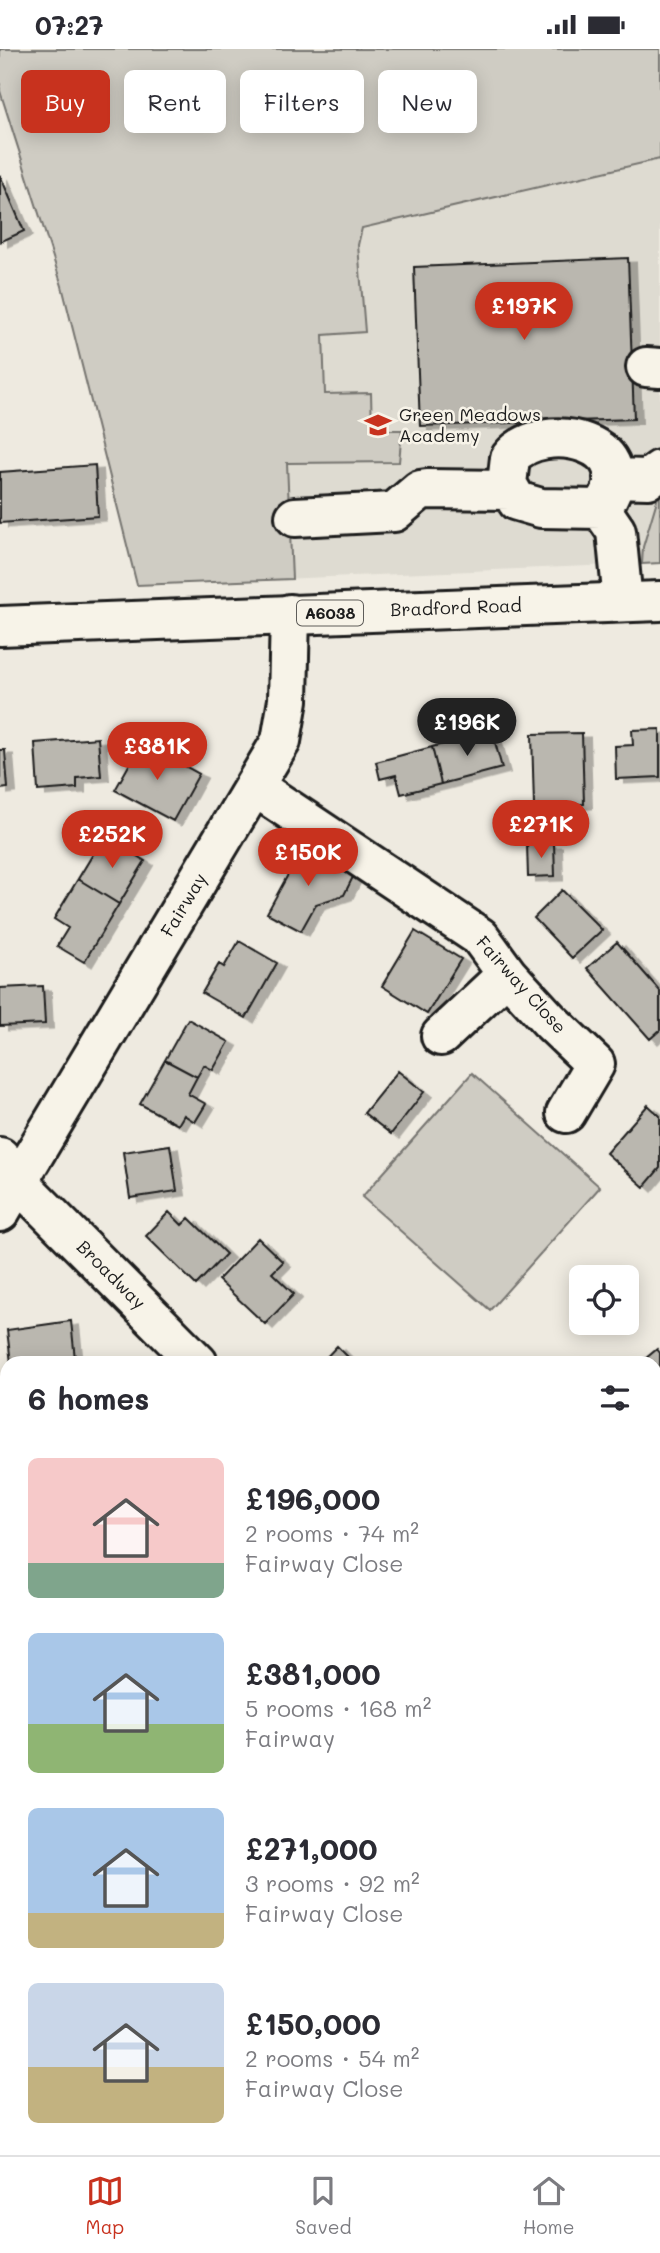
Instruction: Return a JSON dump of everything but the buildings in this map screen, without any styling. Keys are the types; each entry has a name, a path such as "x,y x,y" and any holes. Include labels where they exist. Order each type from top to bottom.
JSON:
{"street":[{"path":"641,601 615,531 607,493 609,458 589,443 569,439 534,442 523,445 510,458 507,467 510,490 517,501 526,506 607,493 648,479 660,470"},
{"path":"295,517 394,512 420,490 427,489 510,490"},
{"name":"Bradford Road","path":"0,627 641,601"},
{"name":"Fairway","path":"12,1182 281,741 288,700 290,614"},
{"name":"Fairway Close","path":"255,787 480,937 507,974 550,1021 595,1064 566,1113"},
{"path":"441,1036 507,974"},
{"name":"Broadway","path":"12,1182 191,1356"}],"shaded area":[{"name":"Green Meadows Academy","path":"0,49 660,49 660,563 137,585 62,286 0,91"},
{"path":"0,49 660,49 660,159 362,228 358,245 365,332 323,335 325,394 371,393 372,430 402,430 399,462 287,463 292,579 137,585 62,286 0,91"},
{"path":"660,490 660,563 642,564 643,547"},
{"path":"472,1073 600,1187 490,1310 362,1197"}],"place":[{"name":"Green Meadows Academy","path":"378,425"}]}
